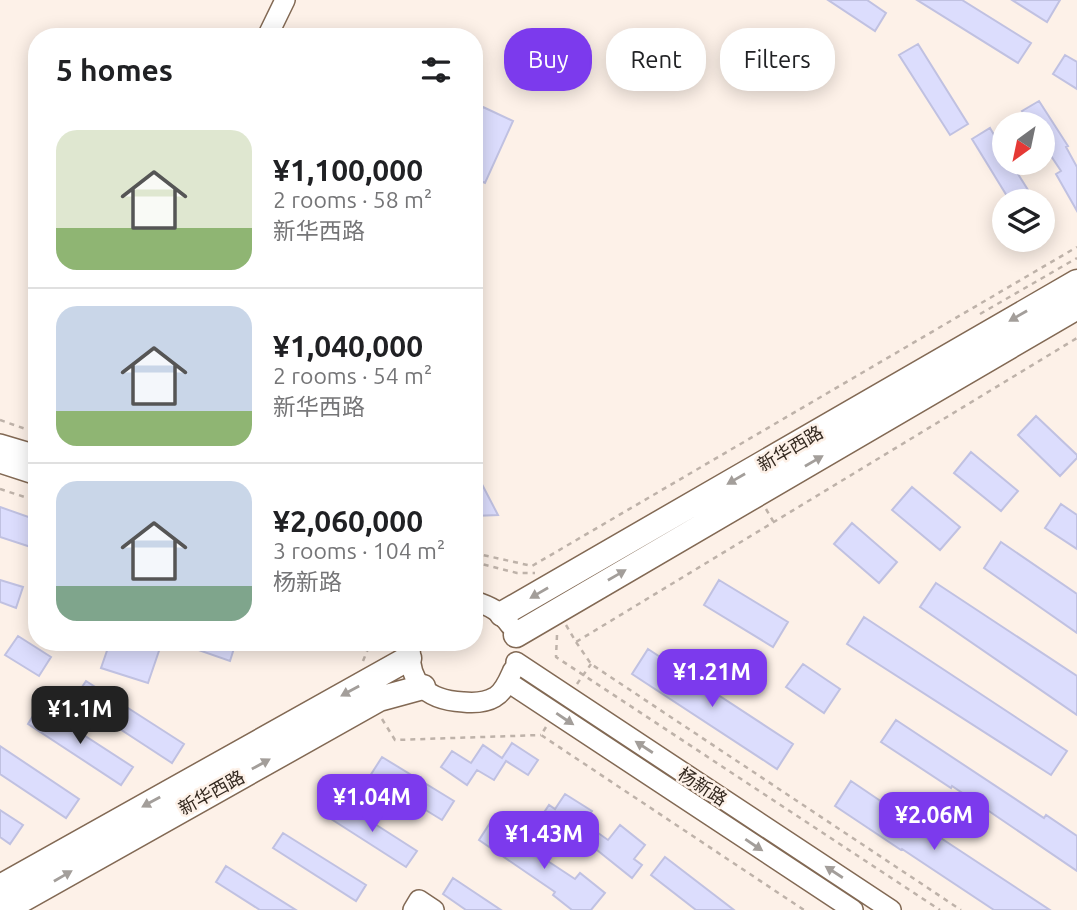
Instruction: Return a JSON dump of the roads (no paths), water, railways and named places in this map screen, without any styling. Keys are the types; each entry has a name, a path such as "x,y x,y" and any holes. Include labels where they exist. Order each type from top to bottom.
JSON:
{"main road":[{"name":"新华西路","path":"516,635 549,593 1077,282"},
{"name":"新华西路","path":"502,614 549,593 1077,307"},
{"name":"新华西路","path":"4,910 366,694 409,651"},
{"name":"新华西路","path":"0,887 366,694 423,687"}],"street":[{"path":"271,28 285,0"},
{"path":"0,444 28,452"},
{"path":"0,463 28,472"},
{"path":"410,651 416,681 433,698 477,703 497,697 508,682 516,662 516,635 502,614 483,604"},
{"name":"杨新路","path":"516,662 891,910"},
{"name":"杨新路","path":"508,682 853,910"},
{"path":"413,910 419,900 434,910"}]}
